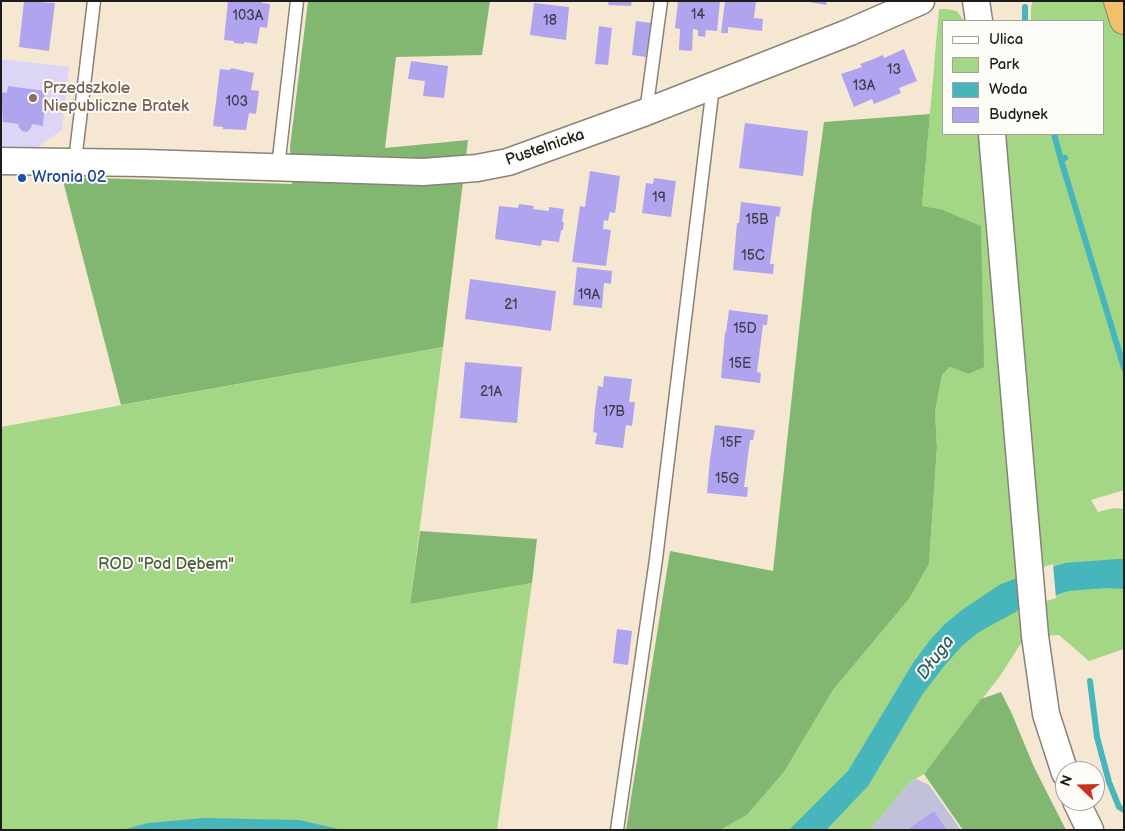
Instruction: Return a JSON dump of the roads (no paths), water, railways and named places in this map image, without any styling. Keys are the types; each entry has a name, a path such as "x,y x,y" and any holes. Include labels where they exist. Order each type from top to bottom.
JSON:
{"highway":[{"path":"1118,1 1124,20"}],"street":[{"name":"Pustelnicka","path":"1,160 423,172 477,168 508,162 646,112 850,32 921,1"},
{"path":"976,1 979,20"},
{"path":"992,135 1035,636 1046,714 1061,761"},
{"path":"1081,811 1090,830"}],"lane":[{"path":"75,161 94,1"},
{"path":"278,167 297,1"},
{"path":"646,112 660,1"},
{"path":"617,830 656,559 714,86"}],"water":[{"name":"Długa","path":"1124,559 1124,589 1106,588 1068,591 1030,604 979,632 963,645 922,695 868,786 827,830 789,830 848,771 913,663 945,624 999,585 1014,579 1065,563"},
{"path":"205,818 299,820 343,830 122,830 148,823"}],"waterway":[{"path":"1025,7 1025,20"},
{"path":"1054,135 1061,160 1065,158"},
{"path":"1061,160 1124,368"},
{"path":"1090,681 1097,737 1109,782 1119,807 1124,810"}],"place":[{"name":"Przedszkole Niepubliczne Bratek","path":"33,98"},
{"name":"Wronia 02","path":"22,178"}],"park label":[{"name":"ROD \"Pod Dębem\"","path":"166,565"}]}
